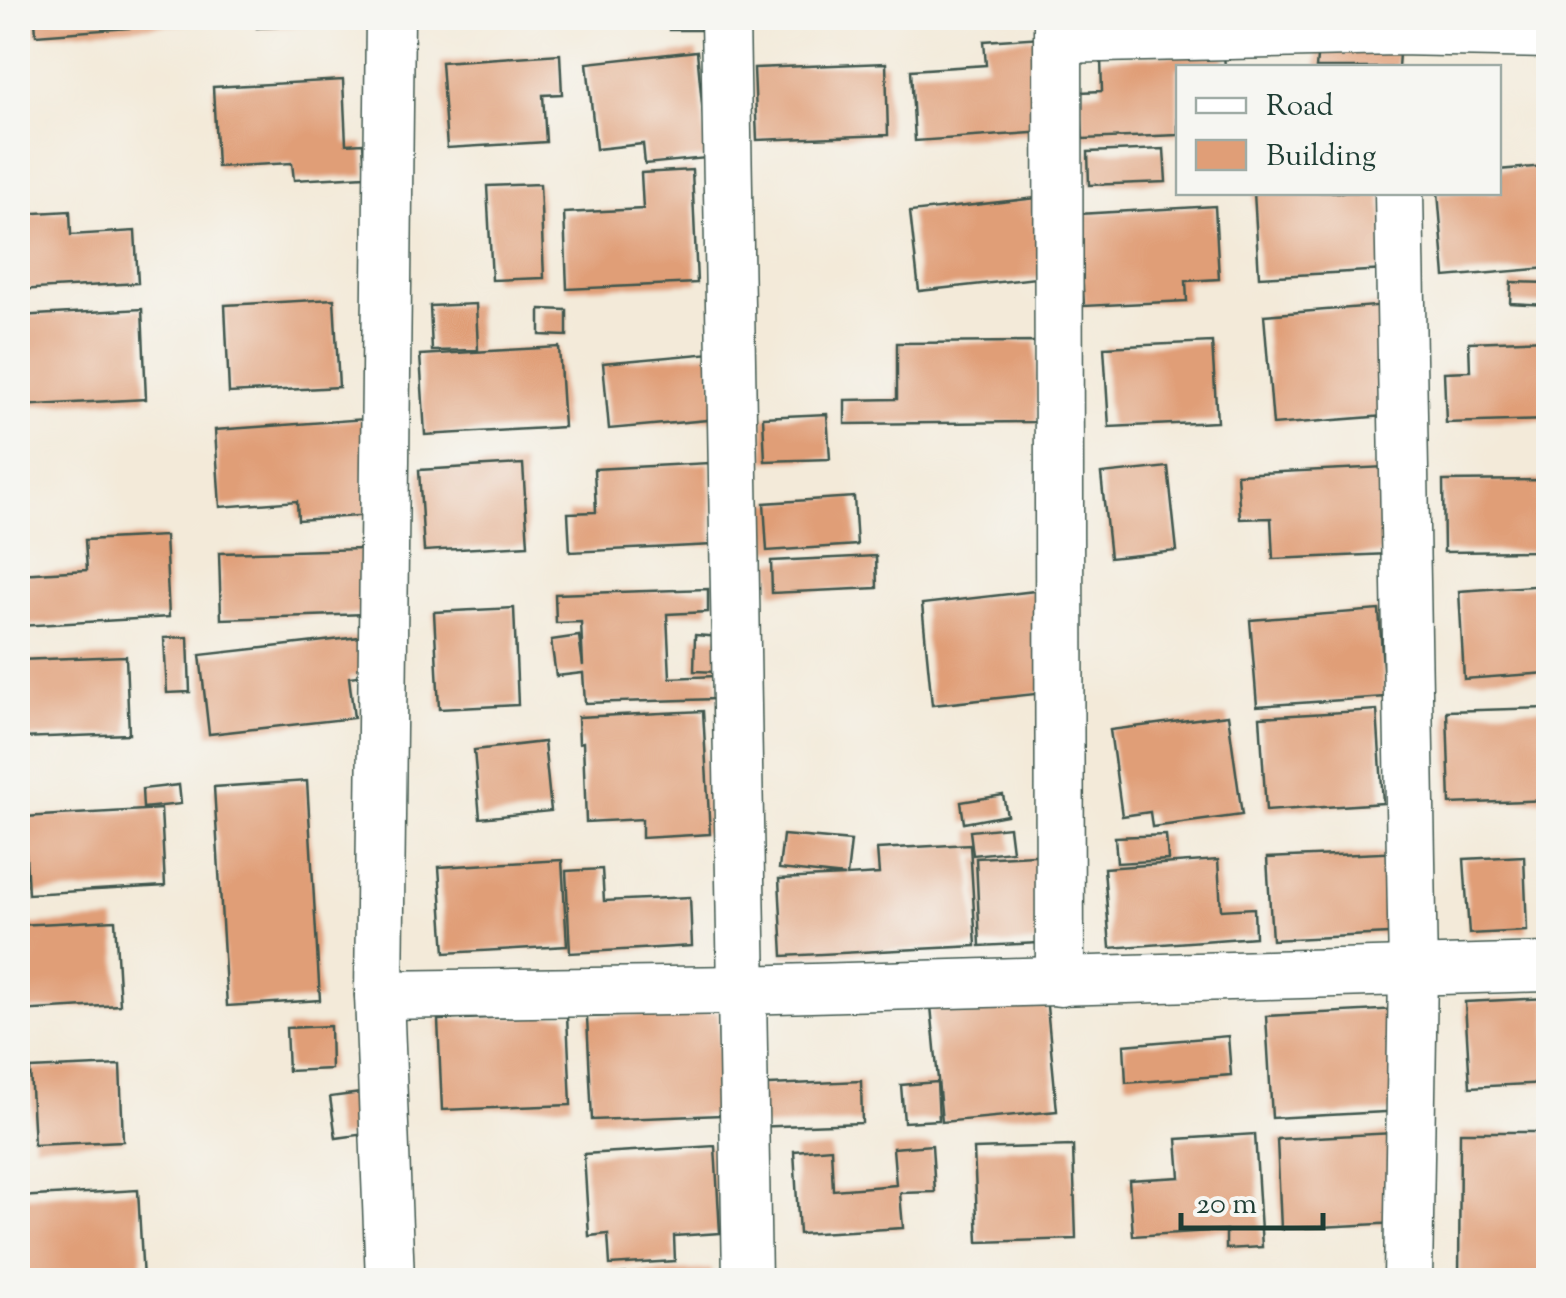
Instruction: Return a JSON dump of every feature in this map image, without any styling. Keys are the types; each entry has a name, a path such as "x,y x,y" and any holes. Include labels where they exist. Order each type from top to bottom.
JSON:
{"street":[{"path":"390,18 380,995 390,1280"},
{"path":"725,18 747,1280"},
{"path":"1060,982 1059,28 1396,39 1548,34"},
{"path":"1399,195 1413,972 1408,1280"},
{"path":"380,995 742,990 1548,967"}],"building":[{"path":"35,18 222,18 222,21 36,35"},
{"path":"257,18 336,18 336,24 257,28"},
{"path":"670,18 707,18 707,30 669,30"},
{"path":"1042,37 1047,132 915,141 911,70 986,65 984,41"},
{"path":"1318,46 1399,53 1398,65 1316,65"},
{"path":"697,51 707,158 645,164 643,144 596,149 587,63"},
{"path":"1224,53 1225,65 1176,65 1176,135 1083,139 1080,92 1102,91 1101,59"},
{"path":"560,54 562,94 543,95 546,142 447,148 441,62"},
{"path":"886,63 888,135 757,140 754,68"},
{"path":"343,80 346,144 363,143 365,176 294,180 292,163 217,167 213,87"},
{"path":"1164,149 1166,182 1089,185 1088,152"},
{"path":"1545,166 1548,268 1445,277 1438,195 1501,195 1501,170"},
{"path":"692,170 697,283 567,289 564,213 643,209 641,173"},
{"path":"540,184 544,278 492,280 487,186"},
{"path":"1254,195 1381,195 1386,270 1259,277"},
{"path":"1037,198 1045,277 919,291 910,212"},
{"path":"1215,206 1219,279 1186,281 1187,301 1084,306 1079,214"},
{"path":"70,211 71,235 135,231 138,283 18,290 18,214"},
{"path":"1511,282 1548,283 1548,305 1510,303"},
{"path":"334,299 339,387 229,393 225,305"},
{"path":"476,304 478,350 432,351 430,306"},
{"path":"1387,305 1397,415 1273,425 1264,315"},
{"path":"142,309 146,399 18,406 18,316"},
{"path":"540,309 567,310 567,336 540,335"},
{"path":"1548,339 1548,420 1446,423 1444,372 1470,371 1469,342"},
{"path":"1036,342 1037,422 845,424 845,400 897,399 897,343"},
{"path":"1212,342 1217,422 1109,427 1104,347"},
{"path":"559,347 564,427 425,435 420,355"},
{"path":"711,353 718,419 609,429 603,363"},
{"path":"827,414 830,459 765,461 763,417"},
{"path":"365,419 372,515 298,520 297,501 220,507 215,430"},
{"path":"709,463 713,545 570,552 568,513 596,512 594,469"},
{"path":"523,464 528,545 424,551 419,470"},
{"path":"1168,467 1177,551 1110,558 1101,474"},
{"path":"1386,467 1389,554 1273,559 1271,518 1240,519 1237,474"},
{"path":"1548,480 1548,551 1444,552 1443,481"},
{"path":"854,497 857,545 767,551 764,503"},
{"path":"165,536 169,617 20,626 18,574 87,570 85,540"},
{"path":"363,549 366,614 221,619 219,553"},
{"path":"876,556 877,588 772,593 771,561"},
{"path":"1548,585 1548,673 1464,679 1459,591"},
{"path":"708,589 708,612 667,614 670,678 716,676 717,699 585,703 583,673 556,676 551,640 579,636 583,666 581,622 556,623 555,594"},
{"path":"1035,591 1045,693 932,705 922,604"},
{"path":"514,608 518,705 439,709 434,612"},
{"path":"1379,610 1385,697 1257,706 1250,620"},
{"path":"695,635 720,637 718,672 694,671"},
{"path":"188,637 190,692 167,693 164,638"},
{"path":"360,637 365,675 349,677 354,718 209,734 200,655"},
{"path":"126,656 129,734 20,738 18,660"},
{"path":"1548,708 1548,800 1450,804 1447,711"},
{"path":"1377,710 1383,803 1266,811 1260,717"},
{"path":"703,711 710,834 642,838 642,819 586,822 583,742 579,743 578,717"},
{"path":"1228,715 1242,815 1152,827 1150,812 1122,816 1110,730"},
{"path":"544,742 551,811 480,818 474,750"},
{"path":"307,781 320,1000 227,1006 214,787"},
{"path":"179,785 181,804 143,808 142,789"},
{"path":"1003,795 1007,815 964,823 961,802"},
{"path":"161,809 165,886 28,894 24,817"},
{"path":"1009,827 1012,851 973,855 970,831"},
{"path":"783,835 851,841 847,876 879,874 877,849 970,844 976,946 783,956 779,879 845,876 779,869"},
{"path":"1166,835 1168,860 1117,863 1115,837"},
{"path":"1404,852 1408,933 1272,940 1267,858"},
{"path":"1054,854 1058,942 980,946 976,858"},
{"path":"1524,856 1527,931 1469,934 1464,859"},
{"path":"562,860 567,946 445,953 439,867"},
{"path":"1218,860 1221,910 1254,908 1255,937 1110,948 1104,868"},
{"path":"602,869 604,901 690,897 692,946 570,953 566,871"},
{"path":"115,920 120,1005 18,1011 18,925"},
{"path":"1046,996 1057,1111 942,1122 931,1006"},
{"path":"1548,998 1548,1083 1470,1087 1465,1002"},
{"path":"1399,1009 1404,1111 1272,1118 1266,1016"},
{"path":"718,1012 722,1115 592,1120 587,1017"},
{"path":"567,1015 571,1105 442,1110 438,1020"},
{"path":"330,1026 331,1069 288,1071 286,1028"},
{"path":"1228,1036 1231,1075 1126,1083 1124,1045"},
{"path":"120,1065 123,1141 34,1145 30,1069"},
{"path":"861,1081 862,1123 750,1127 748,1086"},
{"path":"937,1082 939,1120 904,1122 901,1085"},
{"path":"361,1093 366,1134 336,1138 330,1097"},
{"path":"1460,1132 1548,1132 1548,1280 1459,1280"},
{"path":"1394,1133 1398,1223 1281,1229 1277,1139"},
{"path":"1255,1134 1262,1247 1226,1249 1226,1230 1133,1236 1129,1180 1180,1177 1177,1139"},
{"path":"932,1145 935,1192 900,1193 903,1228 799,1234 794,1151 831,1148 833,1190 896,1185 893,1148"},
{"path":"715,1146 720,1233 674,1236 675,1261 610,1265 608,1234 589,1236 584,1154"},
{"path":"1073,1146 1076,1239 978,1242 974,1149"},
{"path":"138,1190 143,1280 18,1280 18,1197"},
{"path":"712,1269 712,1280 587,1280 587,1276"}]}
